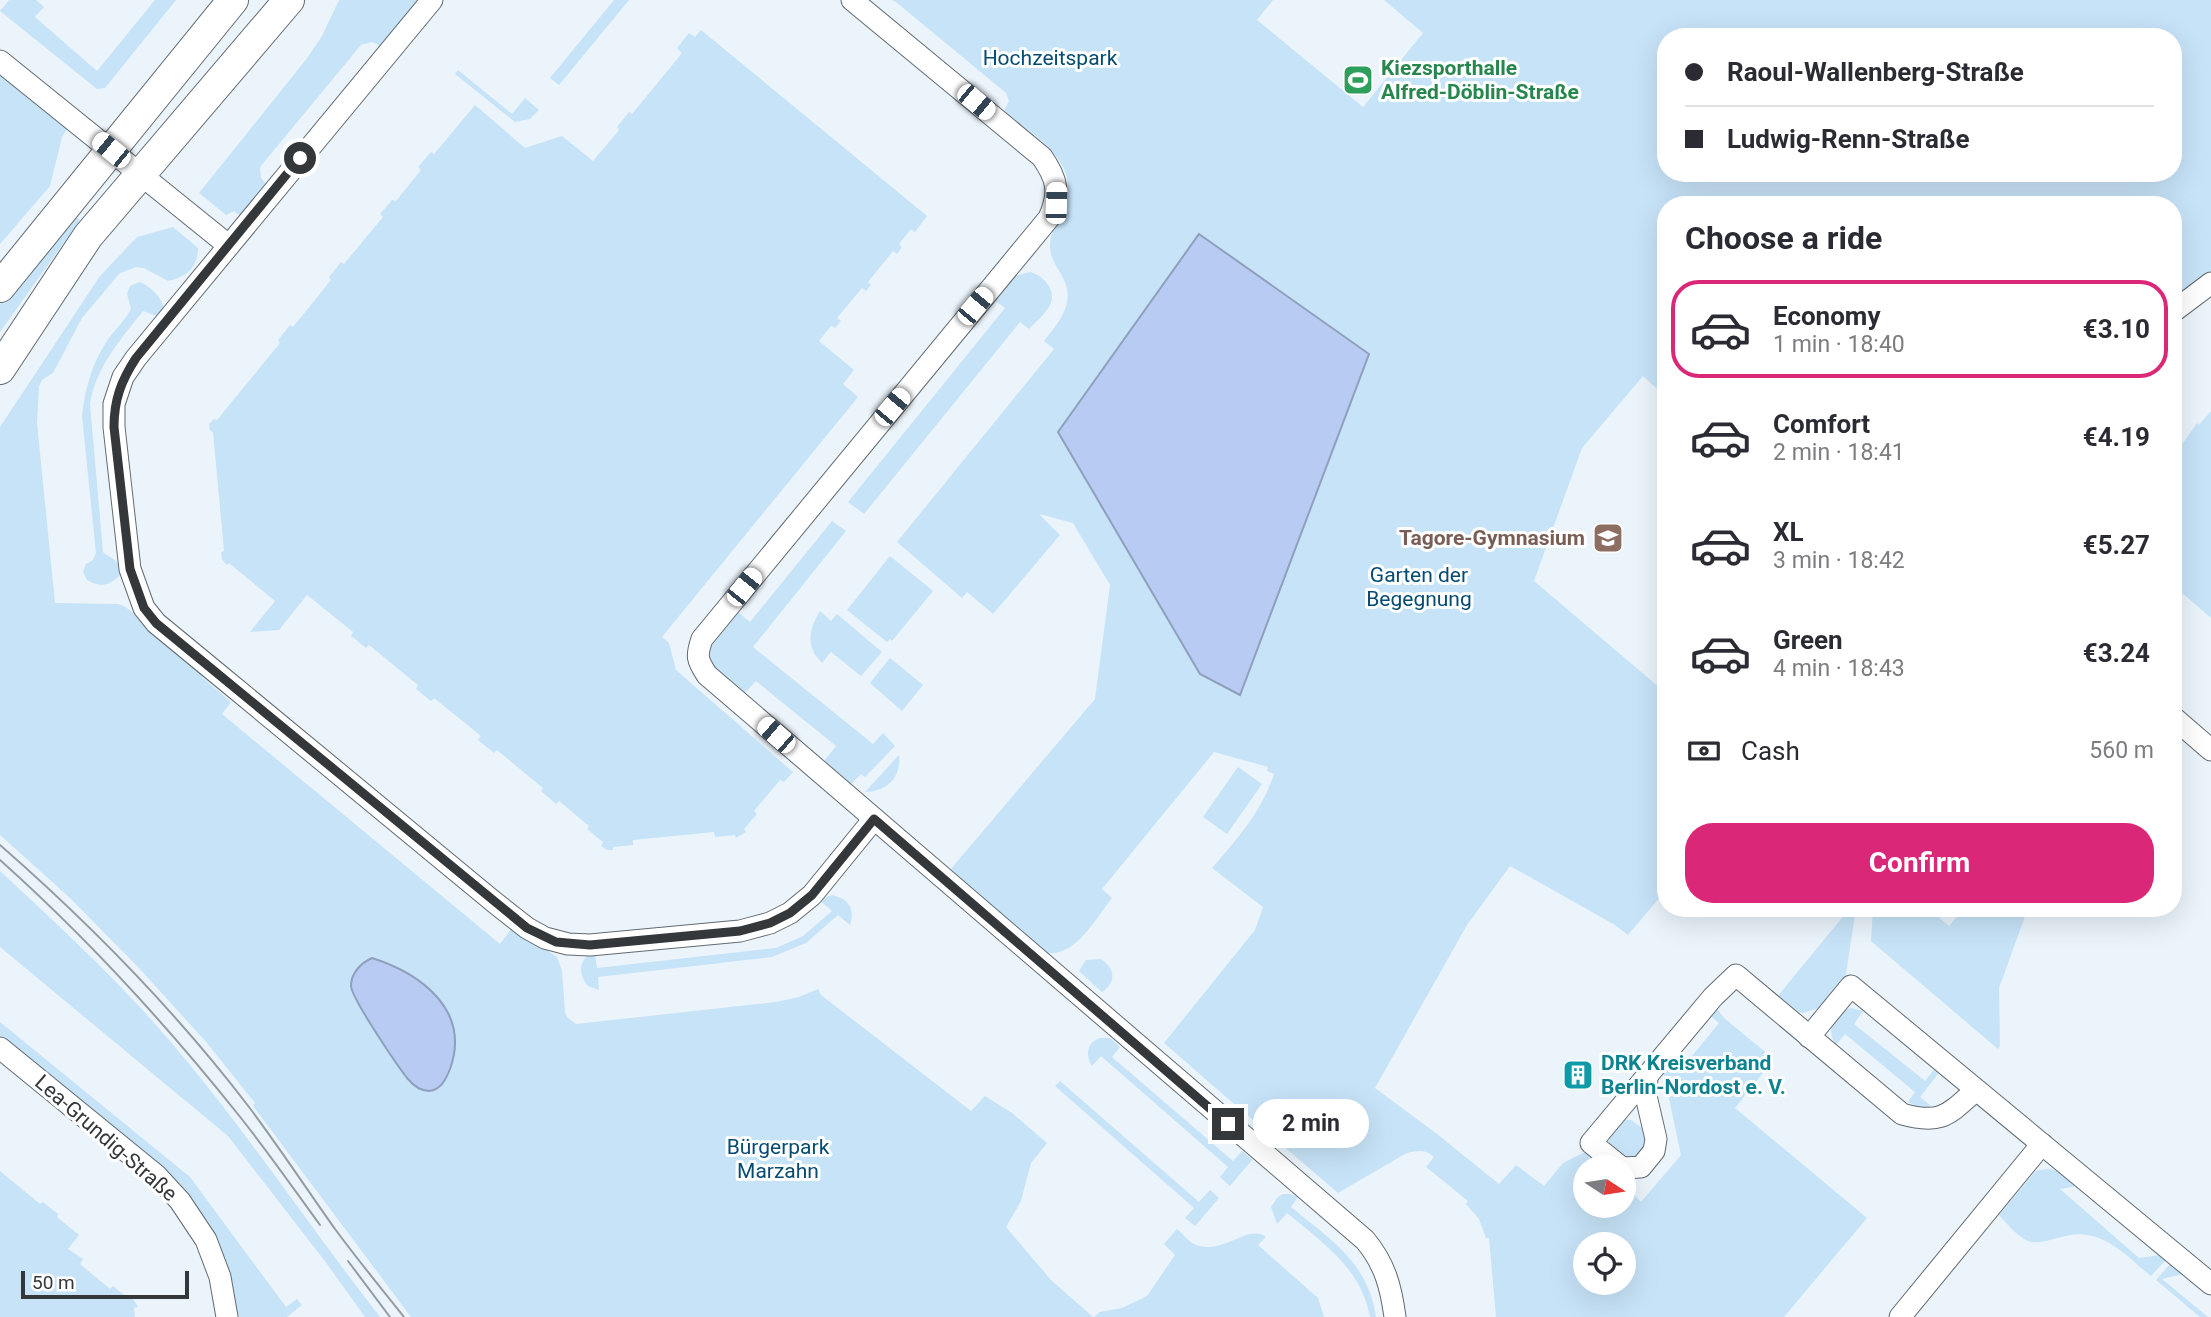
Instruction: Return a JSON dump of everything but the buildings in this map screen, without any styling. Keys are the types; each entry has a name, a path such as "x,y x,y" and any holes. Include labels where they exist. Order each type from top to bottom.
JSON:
{"main road":[{"path":"0,287 233,0"},
{"path":"0,369 77,251 289,0"}],"street":[{"path":"432,0 228,245 123,377 114,404 114,427 130,569 144,608 156,623 527,928 556,942 590,945 740,931 770,923 790,913 812,895 874,819"},
{"path":"852,0 1042,157 1052,172 1056,185 1056,203 1048,218 702,639 696,654 707,676 1365,1240 1385,1270 1391,1286 1395,1317"},
{"path":"0,61 228,245"},
{"path":"2182,305 2211,283"},
{"path":"2182,725 2211,750"},
{"path":"1606,1155 1591,1143 1713,997 1736,975 1902,1114 1922,1120 1948,1116 1976,1090"},
{"path":"1810,1037 1851,986 2211,1284"},
{"name":"Lea-Grundig-Straße","path":"0,1048 157,1176 180,1201 206,1240 220,1277 227,1317"},
{"path":"1636,1167 1641,1167 1654,1151 1656,1139 1646,1096 1647,1076"},
{"path":"1900,1317 2042,1144"}],"green space":[{"path":"9,0 36,0 44,7 35,17 97,71 155,0 176,0 105,88 97,89 0,11"},
{"path":"339,0 419,0 381,46 372,42 361,45 260,167 261,178 266,184 240,216 234,211 226,215 199,193 308,57 322,36"},
{"path":"614,0 629,0 559,85 550,78"},
{"path":"891,0 1273,0 1257,20 1363,107 1423,33 1384,0 2211,0 2211,274 2182,295 2182,196 1657,196 1657,389 1643,376 1582,448 1534,581 1657,685 1657,901 1628,935 1510,866 1467,925 1375,1088 1499,1184 1516,1165 1544,1186 1563,1163 1573,1158 1573,1218 1636,1218 1636,1197 1641,1202 1681,1155 1662,1066 1665,1063 1678,1073 1719,1023 1708,1014 1715,1006 1724,1018 1774,1059 1735,1108 1867,1218 1784,1317 1496,1317 1489,1238 1486,1238 1479,1219 1466,1204 1468,1201 1426,1167 1434,1157 1431,1154 1421,1151 1405,1154 1338,1193 1164,1043 1255,930 1263,907 1212,868 1240,835 1263,800 1274,774 1267,771 1268,767 1214,752 1102,889 1112,898 1092,926 1076,943 1057,953 1046,953 950,870 1095,699 1110,585 1073,523 1039,514 1060,535 993,614 967,592 962,598 897,542 1054,349 1044,341 1067,304 1067,287 1055,264 1050,242 1064,208 1068,192 1067,177 1052,152 1004,111 1009,101 1006,93"},
{"path":"701,30 927,216 915,232 911,229 899,244 902,247 897,254 893,251 868,282 871,285 866,291 862,288 837,318 841,321 835,328 831,326 819,341 854,370 843,384 858,397 662,637 669,643 676,670 793,772 784,782 780,780 754,811 757,814 744,829 746,832 736,838 735,835 715,837 714,832 633,840 633,845 607,850 601,846 603,842 587,829 589,826 559,801 556,804 541,791 543,788 497,750 494,753 478,740 481,736 434,698 431,701 416,689 418,685 369,645 366,648 351,636 353,632 307,595 279,630 250,632 275,601 222,560 221,552 224,551 213,432 210,431 209,424 214,419 217,420 280,343 278,340 290,325 293,327 331,280 329,277 341,262 344,264 383,217 380,214 392,200 396,201 421,170 418,167 431,152 434,154 475,105 525,148 562,136 593,161 619,130 617,127 629,112 632,114 682,53 677,48 689,33 695,37"},
{"path":"458,70 512,114 525,98 539,110 530,119 515,122 455,74"},
{"path":"0,73 68,128 62,137 50,186 0,244"},
{"path":"74,216 80,220 0,332 0,304"},
{"name":"Bürgerpark Marzahn","path":"173,227 198,248 196,261 190,270 168,281 144,268 136,267 120,273 82,318 53,373 42,380 39,386 37,423 55,603 118,604 128,609 151,633 204,675 202,677 231,702 222,714 500,944 512,928 557,957 562,971 565,1012 576,1024 776,1002 818,989 821,995 971,1111 985,1096 1012,1113 1047,1143 1031,1163 1021,1201 1006,1227 1051,1280 1093,1317 411,1317 253,1106 255,1103 207,1043 139,968 69,897 0,835 0,427 100,276 137,237"},
{"path":"1030,272 1049,285 1052,296 1047,310 1029,329 1020,322 864,514 848,502 1005,308 993,299 1015,276"},
{"path":"140,282 156,293 164,310 157,316 143,311 103,366 90,404 103,552 118,563 121,569 121,574 113,581 101,585 87,580 83,572 96,553 82,416 93,367 107,341 131,309 127,294 130,286"},
{"path":"2211,411 2211,618 2182,593 2182,445 2197,423 2199,425"},
{"path":"832,521 846,531 753,647 873,744 883,733 895,746 865,777 861,774 851,784 824,761 836,746 756,681 744,694 713,666 707,654 709,645 737,611 750,622"},
{"path":"890,556 933,591 892,641 890,639 887,642 847,610"},
{"path":"820,611 831,621 837,614 882,652 861,676 831,652 822,663 817,657 810,637"},
{"path":"890,658 923,685 902,711 870,683"},
{"path":"899,755 898,770 891,782 880,789 865,792"},
{"path":"1238,767 1262,784 1227,834 1203,817"},
{"path":"0,871 109,975 170,1041 224,1108 380,1317 365,1317 228,1136 0,947"},
{"path":"832,895 843,899 849,905 852,914 850,925 838,915 806,943 772,957 598,977 599,990 588,986 581,974 585,958 595,953 597,968 776,948 803,936 832,911 819,900"},
{"path":"1843,917 1855,917 1846,974 1819,1008 1803,1013 1795,1011 1777,997"},
{"path":"1872,917 1938,917 1949,926 1956,917 2025,917 1999,988 1998,1049 1871,941"},
{"path":"1100,959 1109,966 1112,975 1110,984 1102,992 1079,971 1086,960"},
{"path":"1851,1008 1863,1011 1854,1024 1925,1081 1934,1070 1938,1074 1920,1097 1930,1105 1928,1109 1908,1102 1915,1092 1845,1034 1836,1045 1831,1033 1833,1022 1840,1013"},
{"path":"0,1022 190,1177 286,1307 297,1299 302,1305 287,1317 239,1317 220,1249 196,1206 0,1039"},
{"path":"1100,1038 1110,1038 1120,1047 1112,1057 1233,1161 1242,1151 1252,1160 1230,1186 1220,1177 1228,1167 1101,1056 1092,1066 1088,1049"},
{"path":"1060,1081 1199,1202 1210,1190 1219,1198 1195,1226 1185,1218 1194,1208 1055,1086"},
{"path":"1620,1119 1631,1120 1646,1131 1649,1145 1636,1160 1636,1155 1616,1153 1610,1146 1607,1134"},
{"path":"2050,1169 2058,1171 2077,1186 2060,1189 2139,1258 2160,1255 2166,1260 2151,1276 2121,1251 2096,1237 2079,1234 2034,1242 2012,1230 1999,1215 2034,1173"},
{"path":"0,1171 40,1204 43,1202 58,1214 57,1217 79,1235 68,1249 83,1259 80,1264 110,1289 113,1286 129,1299 131,1296 138,1307 134,1308 135,1317 0,1317"},
{"path":"1283,1194 1298,1197 1291,1207 1346,1254 1356,1267 1372,1298 1376,1317 1370,1317 1358,1284 1327,1246 1287,1213 1277,1224 1271,1207"},
{"path":"1177,1229 1192,1243 1205,1247 1225,1244 1251,1234 1266,1237 1258,1245 1318,1298 1324,1317 1094,1317 1100,1312 1122,1308 1147,1296 1175,1255 1164,1244"},
{"path":"2171,1263 2183,1274 2162,1279 2208,1317 2200,1317 2156,1280"}],"shaded area":[{"path":"1199,234 1369,354 1240,695 1200,674 1058,432"},
{"path":"372,958 391,965 424,985 438,998 448,1013 454,1029 455,1048 450,1069 437,1089 422,1090 407,1078 353,993 351,981 355,973"}],"tram line":[{"path":"0,845 99,937 193,1038 249,1107 335,1229 404,1317"},
{"path":"0,860 94,950 182,1046 248,1127 320,1225"},
{"path":"348,1261 390,1317"}],"place":[{"name":"Kiezsporthalle Alfred-Döblin-Straße","path":"1358,80"},
{"name":"Tagore-Gymnasium","path":"1608,538"},
{"name":"DRK Kreisverband Berlin-Nordost e. V.","path":"1578,1075"}],"route":[{"path":"300,158 136,358 123,377 114,404 114,427 130,569 144,608 156,623 527,928 556,942 590,945 740,931 770,923 790,913 812,895 874,819 1228,1124"}],"park label":[{"name":"Hochzeitspark","path":"1050,58"},
{"name":"Garten der Begegnung","path":"1419,587"}]}
